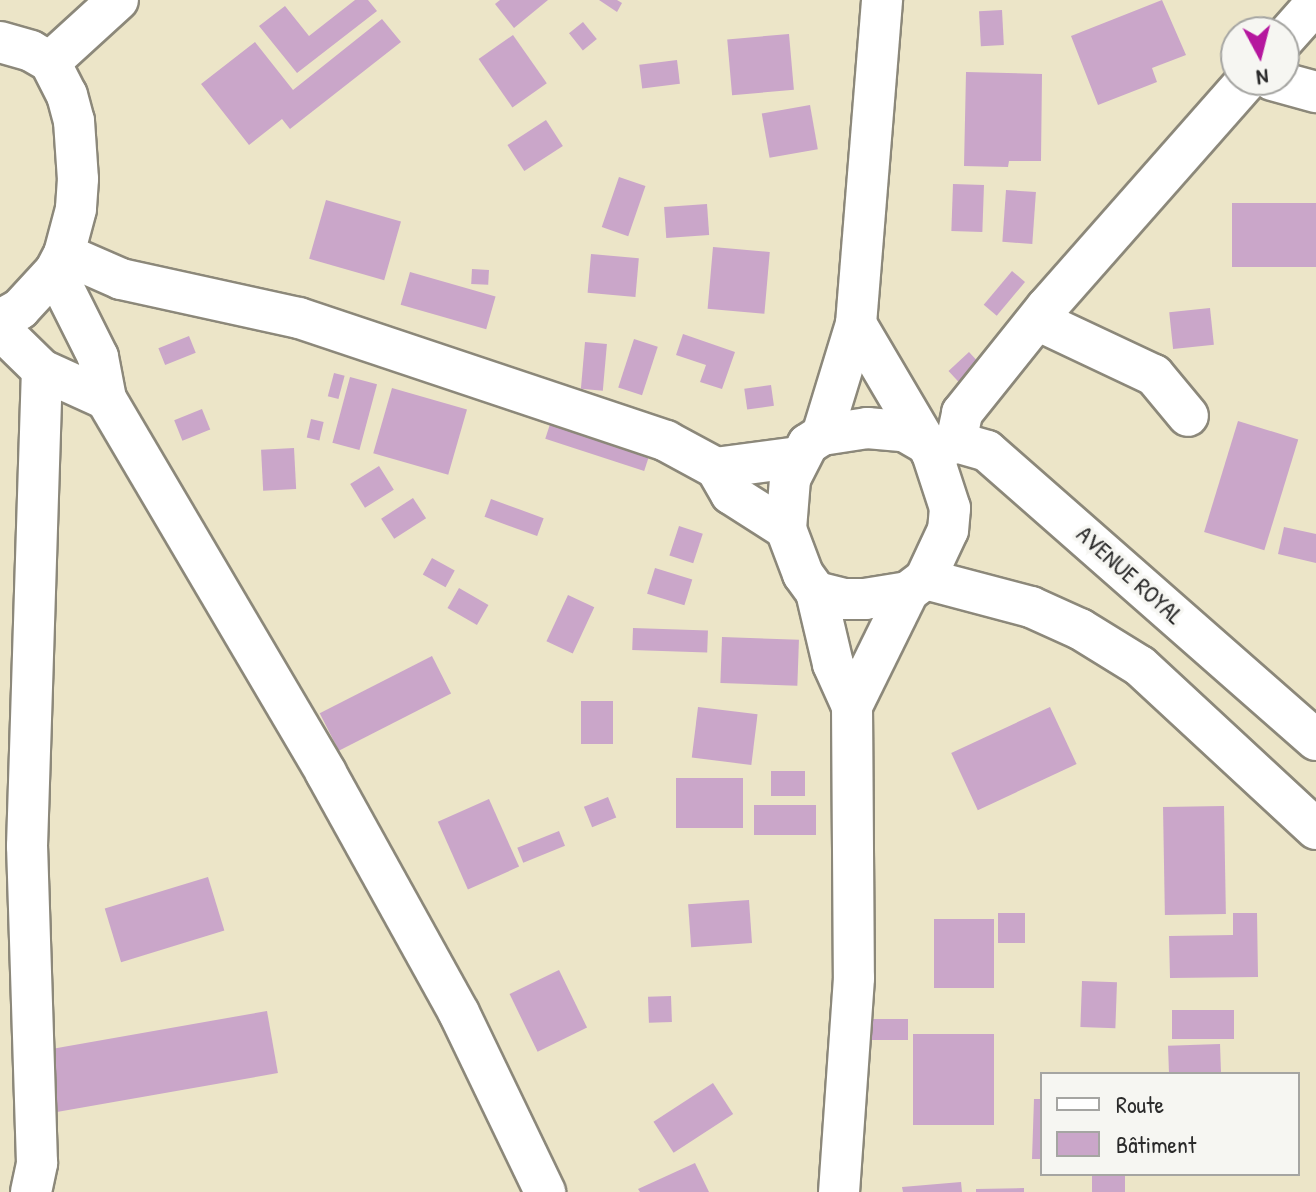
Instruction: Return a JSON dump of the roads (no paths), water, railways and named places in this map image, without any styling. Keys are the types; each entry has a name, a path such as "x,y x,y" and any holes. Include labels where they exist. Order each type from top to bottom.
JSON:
{"street":[{"path":"50,62 118,0"},
{"path":"839,1192 854,978 852,706 833,664 816,592 803,574 786,529 786,498 810,446 856,324 882,0"},
{"path":"1300,21 1316,3"},
{"path":"0,42 31,51 50,62 67,95 77,153 76,209 60,263 20,309 0,320"},
{"path":"937,445 1039,321 1047,307 1233,96"},
{"path":"60,263 98,357 106,399 326,773 452,1000 545,1192"},
{"path":"60,263 299,318 666,441 716,468 731,494 786,529"},
{"path":"1039,321 1154,375 1188,416"},
{"path":"852,706 948,530 950,508 937,445 856,324"},
{"path":"0,329 42,370 106,399"},
{"path":"31,1192 37,1163 27,846 42,370"},
{"path":"716,468 887,428 904,431 937,445"},
{"name":"AVENUE ROYAL","path":"937,445 987,451 1018,475 1316,740"},
{"path":"816,592 844,599 865,599 916,585 1031,607 1080,629 1140,666 1316,829"}]}
